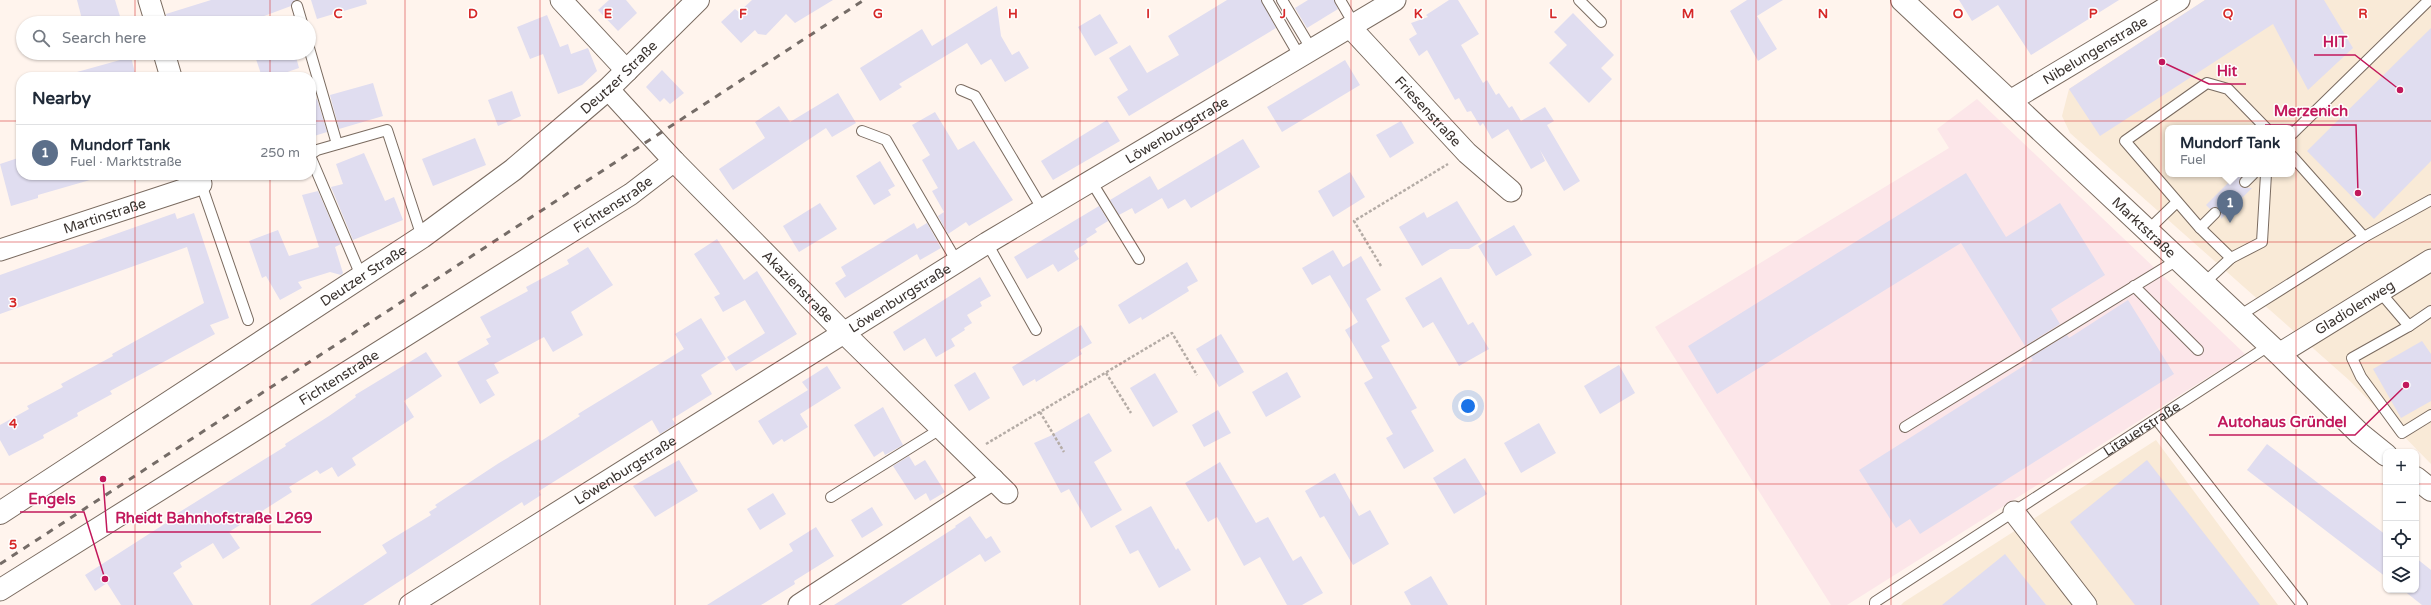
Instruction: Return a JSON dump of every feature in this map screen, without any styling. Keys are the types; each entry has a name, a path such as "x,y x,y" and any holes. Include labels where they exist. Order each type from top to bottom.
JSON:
{"main road":[{"name":"Deutzer Straße","path":"0,513 362,278 422,237 512,170 608,89 698,0"},
{"name":"Marktstraße","path":"1902,0 2204,282 2360,434 2383,453"},
{"path":"2419,480 2431,490"}],"street":[{"path":"149,0 154,16"},
{"path":"561,0 627,71"},
{"name":"Löwenburgstraße","path":"410,605 987,243 1395,0"},
{"name":"Nibelungenstraße","path":"2010,101 2179,0"},
{"name":"Friesenstraße","path":"1352,26 1467,153 1511,191"},
{"path":"166,60 170,72"},
{"name":"Akazienstraße","path":"608,89 674,161 844,333 1000,486 799,605"},
{"name":"Fichtenstraße","path":"0,590 631,194 674,161"},
{"name":"Martinstraße","path":"0,250 197,180"},
{"name":"Gladiolenweg","path":"2274,350 2380,292 2431,260"},
{"path":"2014,512 2086,605"}],"lane":[{"path":"1267,0 1306,53"},
{"path":"1282,0 1306,53"},
{"path":"1340,0 1352,26"},
{"path":"1579,0 1601,22"},
{"path":"2295,131 2429,0"},
{"path":"297,6 300,16"},
{"path":"312,60 337,144"},
{"path":"2231,258 2200,228 2125,141 2177,106 2207,83 2228,89 2263,125"},
{"path":"961,90 975,96 1043,210"},
{"path":"316,150 387,130 422,237"},
{"path":"862,131 886,140 957,262"},
{"path":"2295,159 2364,237"},
{"path":"316,170 362,278"},
{"path":"2245,182 2250,177"},
{"path":"2204,282 2231,258 2262,242 2266,177"},
{"path":"200,180 248,320"},
{"path":"1091,181 1140,259"},
{"path":"2239,316 2364,237 2431,200"},
{"path":"2148,230 2177,202"},
{"path":"2200,228 2215,213"},
{"path":"987,243 1036,330"},
{"path":"1905,426 2179,259"},
{"path":"2134,286 2198,350"},
{"path":"2380,292 2409,326"},
{"path":"2431,311 2409,326 2352,358 2362,377 2402,433 2431,415"},
{"name":"Litauerstraße","path":"1873,604 2157,420 2274,350"},
{"path":"2157,420 2302,605"},
{"path":"831,497 942,428"}],"path":[{"path":"1381,266 1354,221 1467,153"},
{"path":"969,455 1172,333 1197,374"},
{"path":"1106,373 1131,413"},
{"path":"1040,412 1064,452"}],"shaded area":[{"path":"2205,0 2431,0 2431,464 2419,452 2419,449 2416,449 2350,381 2070,133 2062,116 2069,89"},
{"path":"1977,99 2245,354 1847,605 1831,605 1655,327 1949,148 1937,129"},
{"path":"2156,440 2278,605 1901,605 1904,602"}],"building":[{"path":"77,0 115,0 120,16 81,16"},
{"path":"211,0 295,0 291,6 264,16 166,16 166,14"},
{"path":"311,0 366,0 367,4 317,19"},
{"path":"609,0 626,0 637,13 618,31 598,10"},
{"path":"752,0 833,0 795,23 786,14 766,35 758,34 755,30 741,43 721,22 735,9 739,12"},
{"path":"1227,0 1261,0 1276,28 1129,116 1117,97 1128,90 1109,58 1130,45 1147,73 1179,55 1168,36"},
{"path":"1308,0 1334,0 1338,9 1307,28 1295,8"},
{"path":"1449,0 1458,0 1479,34 1461,45 1483,83 1487,80 1496,95 1499,93 1509,108 1512,106 1521,121 1545,107 1554,121 1547,125 1580,181 1564,191 1540,150 1545,161 1531,169 1508,129 1492,139 1483,123 1480,126 1471,111 1467,112 1459,98 1455,100 1427,50 1419,56 1409,39 1417,34 1411,23 1428,17 1426,15"},
{"path":"1747,0 1783,0 1757,16 1777,49 1758,61 1730,11"},
{"path":"1959,0 2119,0 2031,55 1998,5 1972,21"},
{"path":"2205,0 2324,0 2353,48 2308,90 2273,24 2100,136 2069,89"},
{"path":"997,6 1001,36 1012,55 1019,51 1029,68 1005,82 991,59 981,65 967,43 899,84 902,87 880,101 860,68 922,29 932,46"},
{"path":"1573,13 1614,55 1601,68 1612,79 1589,103 1549,63 1567,45 1554,32"},
{"path":"1100,14 1118,43 1095,56 1078,27"},
{"path":"547,15 560,47 568,44 571,54 588,48 597,71 582,85 558,94 543,54 530,59 517,27"},
{"path":"2431,28 2431,161 2374,219 2307,151"},
{"path":"120,60 132,60 135,72 77,72"},
{"path":"256,60 297,60 299,68 287,72 260,72"},
{"path":"1345,60 1360,85 1282,132 1267,107"},
{"path":"662,70 684,93 670,104 664,98 660,102 646,87"},
{"path":"373,83 383,116 339,129 330,95"},
{"path":"512,91 521,116 498,126 488,100"},
{"path":"838,93 856,123 832,137 826,128 733,190 719,169 765,138 755,122 779,106 790,122"},
{"path":"316,99 327,132 316,135"},
{"path":"935,112 958,150 974,141 1013,200 969,226 966,222 948,234 938,216 944,212 932,191 938,188 922,160 930,155 912,125"},
{"path":"1107,120 1120,141 1053,180 1041,161"},
{"path":"1401,121 1414,143 1390,158 1376,135"},
{"path":"475,138 486,165 433,186 422,159"},
{"path":"1243,139 1260,167 1191,208 1185,199 1168,209 1162,198 1135,214 1132,208 1119,215 1110,200 1150,176 1158,190"},
{"path":"364,153 385,201 394,197 403,220 353,240 331,187 343,184 336,164"},
{"path":"16,159 16,180 90,180 38,195 38,198 11,206 0,164"},
{"path":"880,161 895,186 888,190 891,195 874,205 856,176"},
{"path":"1350,172 1365,197 1333,217 1318,191"},
{"path":"1966,173 2006,237 2060,203 2105,275 2051,309 2060,324 2025,346 1961,243 1717,394 1688,346"},
{"path":"2234,177 2241,177 2239,183 2241,187 2252,188 2221,219 2220,209 2216,207 2210,209 2206,205"},
{"path":"318,191 341,244 335,247 343,273 341,275 330,272 298,282 302,288 280,300 266,276 262,278 249,241 278,230 289,256 319,247 302,195"},
{"path":"1457,201 1482,241 1469,249 1450,249 1422,266 1399,227 1424,212 1427,218"},
{"path":"820,203 837,229 799,252 783,226"},
{"path":"1099,206 1108,221 1095,229 1097,232 1086,239 1088,242 1074,251 1079,259 1058,272 1053,264 1027,279 1014,257"},
{"path":"175,213 177,219 194,213 229,318 210,325 215,334 110,391 112,394 77,413 78,416 43,435 44,438 9,456 0,440 0,425 29,409 27,406 63,387 61,384 113,356 112,354 204,303 187,247 0,314 0,275"},
{"path":"914,223 917,229 927,223 941,248 920,260 917,254 845,298 835,283 846,276 841,267"},
{"path":"1514,225 1532,255 1496,276 1478,246"},
{"path":"717,239 744,280 757,271 797,334 736,371 727,357 765,333 745,300 723,312 714,297 720,294 694,254"},
{"path":"588,247 613,285 571,312 583,335 553,352 544,337 494,364 499,373 486,380 495,395 480,404 457,362 489,344 486,339 491,337 480,317 528,291 526,287 569,264 567,260"},
{"path":"1333,250 1343,267 1361,256 1381,290 1366,299 1390,341 1381,346 1417,408 1411,411 1434,451 1404,469 1386,438 1393,434 1364,383 1373,378 1345,330 1358,322 1330,275 1312,285 1302,268"},
{"path":"1187,262 1198,281 1187,287 1189,291 1142,320 1141,317 1129,324 1118,305"},
{"path":"980,277 991,296 980,302 982,306 967,315 972,323 964,328 965,330 951,339 955,346 936,357 925,338 904,351 893,332"},
{"path":"1441,277 1468,325 1473,322 1489,349 1459,366 1433,322 1423,328 1405,298"},
{"path":"2128,300 2174,374 1920,534 1910,519 1896,528 1859,470 2033,360 2031,357 2067,335 2069,338"},
{"path":"701,318 726,359 701,375 712,394 672,419 676,424 660,434 652,420 539,491 541,495 524,506 522,502 363,605 310,605 387,553 382,545 431,515 429,512 437,507 435,505 499,463 539,439 541,441 580,416 578,414 684,349 675,334"},
{"path":"1081,325 1092,343 1080,350 1082,354 1036,382 1035,379 1023,386 1012,367"},
{"path":"1221,334 1244,372 1219,387 1196,349"},
{"path":"2422,341 2431,354 2431,401 2401,418 2373,369"},
{"path":"426,352 442,376 404,401 414,417 352,458 356,465 338,477 332,467 320,474 317,470 289,487 292,492 229,532 240,548 223,559 213,543 180,563 182,567 173,573 193,605 121,605 107,583 95,591 85,575 166,523 165,521 286,446 285,444 356,397 355,395"},
{"path":"1619,365 1635,393 1600,414 1584,386"},
{"path":"827,366 841,388 800,414 808,427 784,442 782,439 773,445 758,421 808,390 802,382"},
{"path":"975,372 990,398 969,411 954,385"},
{"path":"1287,372 1301,397 1266,417 1252,392"},
{"path":"1155,373 1178,412 1153,427 1130,388"},
{"path":"883,407 903,445 885,455 883,451 874,457 854,425"},
{"path":"1218,410 1231,433 1204,447 1192,425"},
{"path":"1089,413 1112,451 1094,462 1122,510 1091,528 1069,489 1061,493 1034,443 1050,436"},
{"path":"1539,423 1556,453 1521,473 1504,443"},
{"path":"2267,444 2383,533 2383,575 2247,470"},
{"path":"909,456 915,466 925,460 945,492 930,501 926,493 915,500 893,466"},
{"path":"1465,458 1487,494 1454,514 1433,478"},
{"path":"679,460 698,491 655,517 633,486"},
{"path":"2147,460 2260,605 2135,605 2070,522"},
{"path":"1220,462 1256,523 1268,517 1293,561 1301,556 1323,593 1302,605 1287,605 1260,557 1244,566 1217,517 1208,522 1185,483"},
{"path":"1335,473 1359,516 1370,510 1389,544 1353,565 1324,516 1320,518 1305,491"},
{"path":"773,493 786,514 760,530 747,509"},
{"path":"1151,506 1176,550 1178,548 1191,570 1159,588 1138,550 1130,554 1115,526"},
{"path":"872,507 883,525 862,538 851,520"},
{"path":"970,516 986,539 991,536 1001,552 985,562 980,554 901,605 834,605 956,527 955,526"},
{"path":"816,527 834,556 794,581 795,584 761,605 707,605 793,551 789,544"},
{"path":"2005,554 2046,605 1942,605"},
{"path":"2419,560 2431,570 2431,605 2422,605 2407,593 2419,593"},
{"path":"1431,576 1448,605 1411,605 1404,592"}],"railway":[{"path":"0,564 864,0"}],"place":[{"name":"Hit","path":"2162,62"},
{"name":"HIT","path":"2400,90"},
{"name":"Merzenich","path":"2358,193"},
{"name":"Mundorf Tank","path":"2230,223"},
{"name":"Autohaus Gründel","path":"2406,385"},
{"name":"Rheidt Bahnhofstraße L269","path":"103,479"},
{"name":"Engels","path":"105,579"}]}
